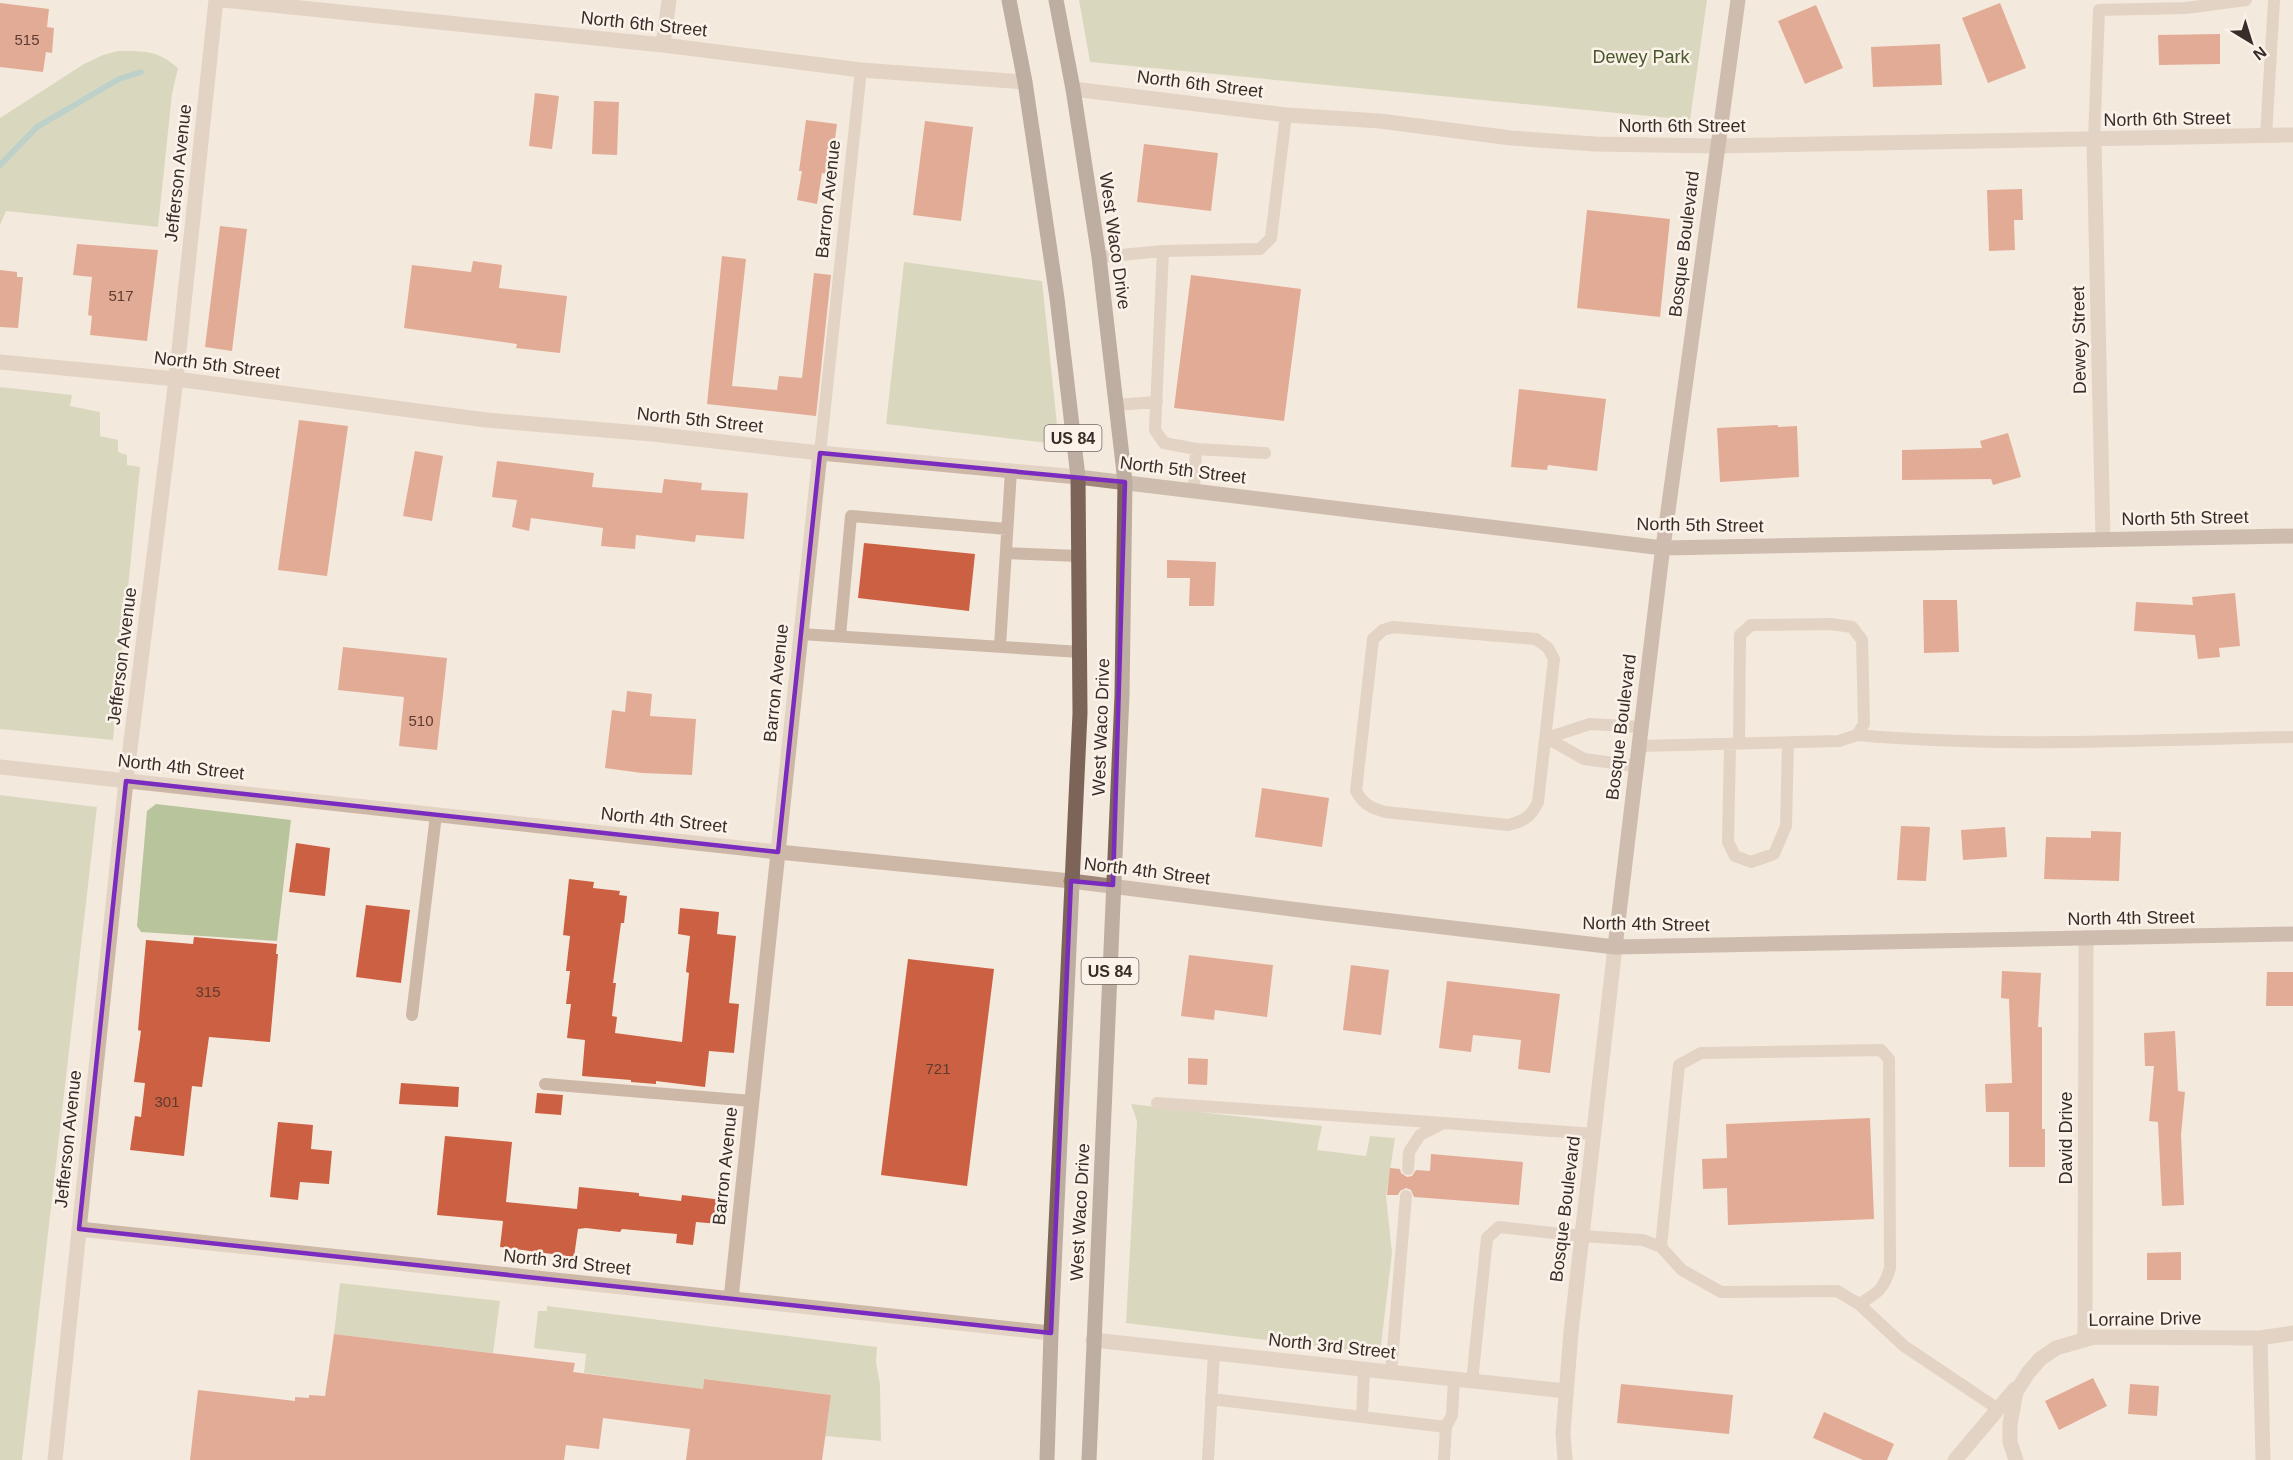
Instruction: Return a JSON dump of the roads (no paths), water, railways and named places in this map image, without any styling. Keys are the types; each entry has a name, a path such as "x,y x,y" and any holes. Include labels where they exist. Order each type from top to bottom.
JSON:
{"main road":[{"name":"West Waco Drive","path":"1009,0 1025,82 1056,298 1078,477 1080,713 1047,1460"},
{"name":"West Waco Drive","path":"1056,0 1073,89 1099,257 1125,482 1122,695 1089,1460"},
{"name":"Bosque Boulevard","path":"1615,947 1663,548 1738,0"},
{"name":"North 5th Street","path":"1078,477 1663,548 2293,536"},
{"name":"North 4th Street","path":"1071,881 1323,914 1615,947 2293,934"}],"street":[{"name":"Jefferson Avenue","path":"55,1460 126,781 176,379 216,0"},
{"name":"North 6th Street","path":"223,0 274,3 663,45 861,70 1025,82"},
{"path":"663,45 669,0"},
{"name":"North 6th Street","path":"1073,89 1286,115 1380,121 1511,138 1595,144 1717,146 2293,135"},
{"name":"Dewey Street","path":"2094,140 2103,539"},
{"name":"North 5th Street","path":"0,362 176,379 486,420 652,434 820,453 1078,477"},
{"name":"Barron Avenue","path":"731,1299 820,453"},
{"name":"North 4th Street","path":"0,767 778,852 1071,881"},
{"name":"David Drive","path":"2085,1338 2086,938"},
{"name":"Bosque Boulevard","path":"1565,1460 1563,1433 1566,1391 1615,947"},
{"name":"North 3rd Street","path":"78,1229 1051,1333"},
{"name":"Lorraine Drive","path":"2016,1460 2010,1442 2010,1424 2016,1392 2040,1359 2055,1348 2085,1338 2260,1338 2293,1334"},
{"path":"2260,1338 2263,1460"},
{"name":"North 3rd Street","path":"1093,1340 1566,1391"},
{"path":"1955,1460 2028,1373"}],"lane":[{"path":"2094,140 2099,10 2186,8 2246,0"},
{"path":"2266,136 2274,0"},
{"name":"Barron Avenue","path":"820,453 861,70"},
{"path":"1099,257 1163,251 1260,249 1270,238 1286,115"},
{"path":"1163,251 1155,430 1164,443 1196,449 1264,453"},
{"path":"1116,405 1156,402"},
{"path":"1194,491 1196,449"},
{"path":"1000,646 1011,471"},
{"path":"840,636 851,516 1008,529"},
{"path":"1006,553 1079,556"},
{"path":"1788,742 1786,826 1774,854 1752,862 1735,856 1728,842 1740,634 1751,625 1831,624 1852,627 1862,640 1864,724 1857,735"},
{"path":"1393,627 1536,639 1548,648 1554,659 1547,738 1538,802 1532,814 1522,821 1508,825 1385,812 1371,808 1361,801 1356,791 1372,639 1383,630 1393,627"},
{"path":"801,634 1080,652"},
{"path":"1547,738 1590,724 1641,727"},
{"path":"1639,747 1839,741 1857,735 1928,741 2135,740 2293,736"},
{"path":"1547,738 1584,759 1636,766"},
{"path":"412,1015 436,815"},
{"path":"1660,1247 1679,1065 1701,1053 1881,1050 1889,1059 1890,1268 1886,1282 1879,1292 1859,1304"},
{"path":"545,1084 752,1101"},
{"path":"1157,1103 1594,1134"},
{"path":"1408,1169 1409,1152 1420,1135 1444,1123"},
{"path":"1391,1372 1406,1196"},
{"path":"1472,1381 1487,1238 1499,1227 1643,1240 1660,1247 1682,1270 1721,1292 1837,1291 1859,1304 1904,1346 1998,1409"},
{"path":"1208,1460 1214,1353"},
{"path":"1362,1416 1364,1369"},
{"path":"1444,1460 1446,1427 1452,1415 1454,1379"},
{"path":"1211,1399 1446,1427"}],"waterway":[{"path":"0,165 37,127 119,79 141,72"}],"park label":[{"name":"Dewey Park","path":"1641,57"}]}
